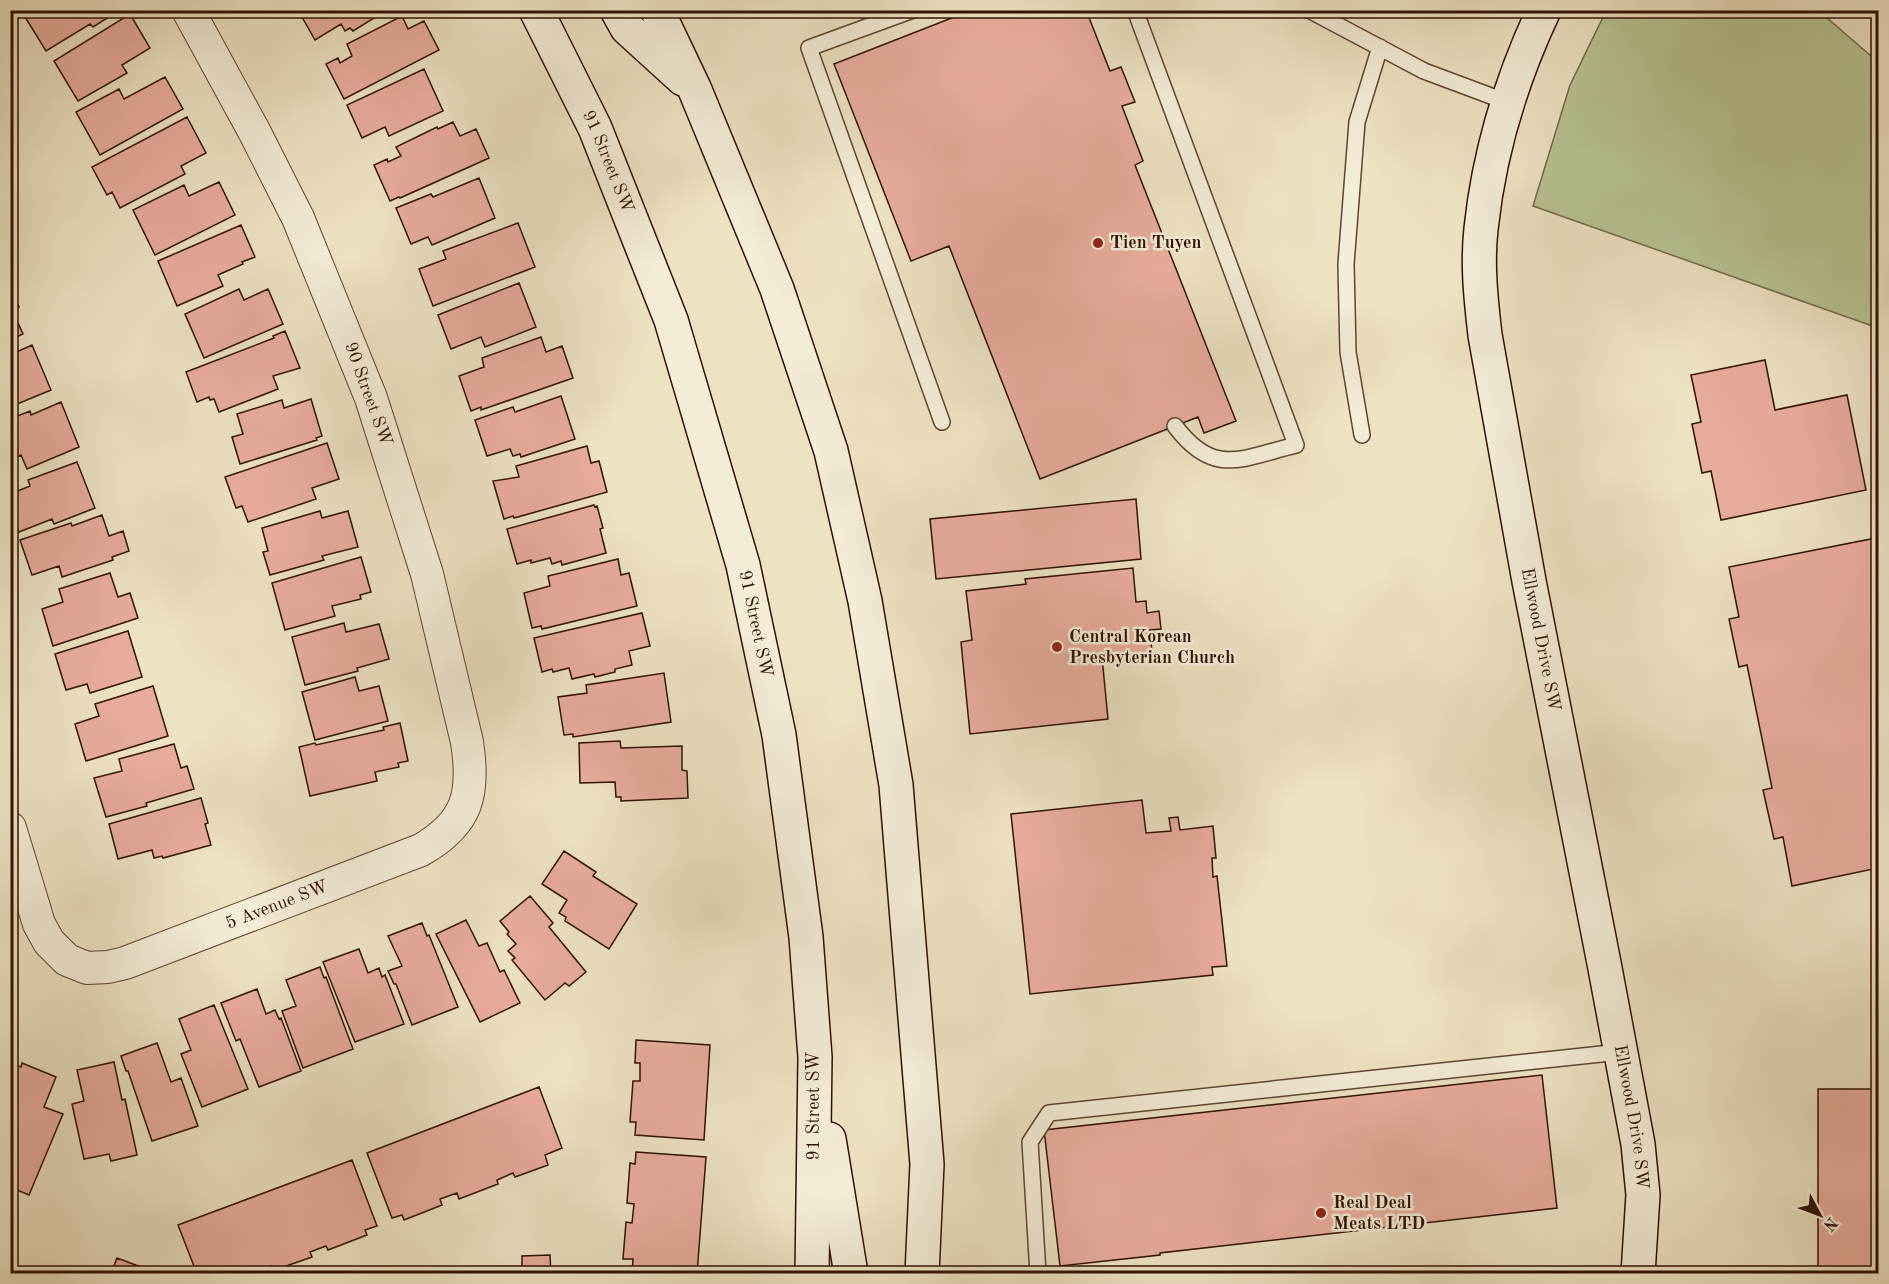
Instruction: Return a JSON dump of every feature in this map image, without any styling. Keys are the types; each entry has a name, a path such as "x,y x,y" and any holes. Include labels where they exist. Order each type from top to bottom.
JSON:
{"main road":[{"name":"91 Street SW","path":"536,10 595,128 671,320 743,565 779,735 806,937 815,1057 812,1274"},
{"path":"617,10 627,28 695,90"},
{"path":"657,10 695,90 777,289 831,451 865,601 897,797 927,1164 922,1274"},
{"name":"Ellwood Drive SW","path":"1544,10 1524,53 1507,102 1490,164 1480,231 1481,297 1485,334 1529,581 1638,1144 1642,1195 1638,1274"},
{"path":"815,1057 851,1274"}],"street":[{"name":"90 Street SW","path":"188,10 298,218 371,398 427,574 465,731 471,765 466,802"},
{"name":"5 Avenue SW","path":"10,828 39,924 49,942 67,960 87,968 108,967 125,963 421,850 441,839 452,828 466,802"}],"lane":[{"path":"913,10 809,48 942,422"},
{"path":"1135,10 1296,445 1226,462 1210,458 1186,441 1175,426"},
{"path":"1309,10 1424,71 1507,102"},
{"path":"1362,435 1348,352 1346,264 1357,122 1380,47"},
{"path":"1038,1274 1030,1142 1049,1113 1620,1052"}],"green space":[{"path":"1606,11 1819,11 1878,62 1878,328 1533,206 1570,85"}],"building":[{"path":"24,10 120,10 93,27 90,24 46,51 22,12"},
{"path":"298,10 387,10 353,31 350,28 345,31 341,24 315,40"},
{"path":"972,10 1086,10 1110,71 1121,67 1135,102 1122,106 1143,161 1135,165 1236,421 1204,433 1198,417 1040,479 949,246 911,261 834,64"},
{"path":"130,14 150,48 122,65 127,73 78,101 54,61"},
{"path":"402,16 408,29 424,21 439,50 344,99 326,64 338,58 340,63 352,56 347,44"},
{"path":"424,69 443,111 389,136 385,127 362,138 347,105"},
{"path":"165,77 183,109 100,155 76,112 119,89 124,99"},
{"path":"187,117 206,153 181,166 185,174 120,208 112,192 107,195 92,167"},
{"path":"453,122 460,136 476,129 489,158 390,201 374,165 401,156 396,147 437,127 438,129"},
{"path":"479,178 495,218 432,245 428,237 411,244 396,208 431,194 433,197"},
{"path":"219,182 235,215 155,255 133,210 184,185 189,196"},
{"path":"518,223 535,267 433,306 419,269 446,259 443,251"},
{"path":"241,225 255,257 218,275 223,286 177,306 158,261"},
{"path":"519,283 536,327 485,347 481,337 451,349 438,315"},
{"path":"239,289 244,300 268,289 283,324 204,358 185,314"},
{"path":"10,290 19,307 12,310 23,334 10,340"},
{"path":"285,331 300,368 273,376 278,389 219,412 214,399 210,400 209,397 197,402 186,372 274,338 273,336"},
{"path":"541,337 546,352 562,346 573,378 481,410 481,407 471,411 459,376 484,367 482,358"},
{"path":"32,345 51,390 10,407 10,355"},
{"path":"1765,360 1775,410 1847,395 1866,490 1721,520 1711,471 1702,473 1692,424 1701,422 1691,375"},
{"path":"561,396 575,439 521,457 520,454 513,456 510,449 487,456 475,420 513,407 515,412"},
{"path":"311,399 322,436 316,438 317,440 240,464 232,437 243,434 237,414 282,400 284,408"},
{"path":"61,402 79,447 27,469 21,455 10,460 10,419 30,411 31,415"},
{"path":"327,443 339,479 312,488 316,499 248,522 242,506 236,508 225,477"},
{"path":"587,446 591,463 599,461 607,492 504,519 493,481 519,477 516,466"},
{"path":"77,462 95,508 54,524 52,519 19,532 10,510 10,494 30,486 28,480"},
{"path":"1136,499 1141,559 936,579 930,519"},
{"path":"597,506 603,528 600,529 606,553 562,565 561,561 552,564 550,558 517,564 507,529"},
{"path":"320,511 322,518 348,511 358,547 322,556 324,560 270,575 263,552 268,551 262,528"},
{"path":"102,515 109,536 123,531 129,551 112,557 113,560 62,577 59,566 32,575 20,540"},
{"path":"1876,538 1878,552 1878,868 1792,886 1783,837 1774,839 1763,790 1772,788 1747,665 1739,667 1729,619 1739,617 1729,567"},
{"path":"361,557 371,592 360,595 361,599 332,606 335,616 285,630 272,583"},
{"path":"618,559 621,575 629,573 637,606 542,629 541,626 532,628 524,593 550,586 548,576"},
{"name":"Central Korean Presbyterian Church","path":"1133,568 1136,602 1146,601 1147,613 1159,611 1161,629 1150,630 1152,652 1102,657 1108,719 970,734 961,642 972,640 966,591 1026,584 1025,579"},
{"path":"110,573 118,597 130,593 138,618 53,646 42,609 63,602 59,589"},
{"path":"642,613 650,646 629,651 632,665 595,677 594,674 572,679 569,668 542,672 534,638"},
{"path":"344,623 346,632 379,624 389,659 357,668 358,671 305,685 292,637"},
{"path":"128,631 142,677 90,693 87,684 66,690 55,654"},
{"path":"664,673 671,722 573,737 573,734 564,735 558,697 587,693 586,685"},
{"path":"355,677 359,691 379,686 388,721 315,740 302,692"},
{"path":"153,686 168,736 86,761 75,724 99,716 95,704"},
{"path":"400,723 408,761 398,763 399,767 375,772 377,781 310,796 299,747 384,730 383,727"},
{"path":"620,741 621,748 682,746 682,770 687,771 688,798 621,801 621,797 616,797 615,782 580,783 579,743"},
{"path":"174,744 181,768 187,766 194,789 146,803 147,806 106,817 94,778 122,771 119,759"},
{"path":"201,798 211,845 163,858 162,856 154,858 152,850 118,859 109,824"},
{"path":"1142,800 1146,833 1171,831 1169,818 1178,817 1180,830 1213,826 1216,858 1212,858 1213,877 1217,876 1227,966 1212,967 1213,975 1030,994 1011,814"},
{"path":"564,851 596,872 593,876 637,904 609,949 565,921 566,917 559,913 567,900 542,884"},
{"path":"530,896 553,923 549,927 586,972 569,986 565,983 545,1000 512,960 515,958 508,951 516,944 500,921"},
{"path":"466,920 479,946 487,943 500,972 504,970 520,1003 480,1022 436,934"},
{"path":"422,923 458,1007 412,1025 396,984 388,971 402,966 388,936"},
{"path":"359,949 368,973 379,968 382,977 385,975 404,1024 355,1042 323,962"},
{"path":"320,967 324,978 326,977 353,1049 303,1068 282,1011 296,1006 286,980"},
{"path":"257,989 266,1014 275,1010 279,1019 281,1018 301,1071 259,1087 240,1039 236,1041 221,1003"},
{"path":"214,1005 248,1089 202,1107 181,1054 191,1050 179,1019"},
{"path":"636,1040 710,1045 704,1140 635,1135 636,1122 630,1122 633,1081 640,1081 640,1063 635,1063"},
{"path":"157,1043 171,1082 181,1078 198,1126 152,1141 121,1056"},
{"path":"114,1062 137,1155 111,1161 109,1154 84,1159 72,1104 84,1101 77,1070"},
{"path":"22,1063 56,1077 44,1107 63,1114 29,1195 10,1187 10,1069 13,1064 21,1067"},
{"path":"1542,1075 1557,1208 1060,1266 1044,1130"},
{"path":"539,1087 562,1148 545,1155 548,1165 515,1177 513,1173 497,1180 498,1184 459,1199 457,1193 440,1199 442,1205 404,1220 402,1215 392,1218 367,1153"},
{"path":"1818,1089 1878,1089 1878,1274 1818,1274"},
{"path":"636,1152 706,1157 697,1274 632,1274 633,1259 623,1259 626,1222 632,1223 634,1204 627,1203 630,1163 635,1164"},
{"path":"352,1160 377,1226 365,1230 367,1235 328,1250 326,1246 310,1252 312,1257 272,1271 271,1266 254,1274 197,1274 178,1225"},
{"path":"550,1255 551,1274 522,1274 522,1256"},
{"path":"117,1258 160,1274 111,1274"}],"place":[{"name":"Tien Tuyen","path":"1098,243"},
{"name":"Central Korean Presbyterian Church","path":"1057,647"},
{"name":"Real Deal Meats LTD","path":"1321,1213"}]}
